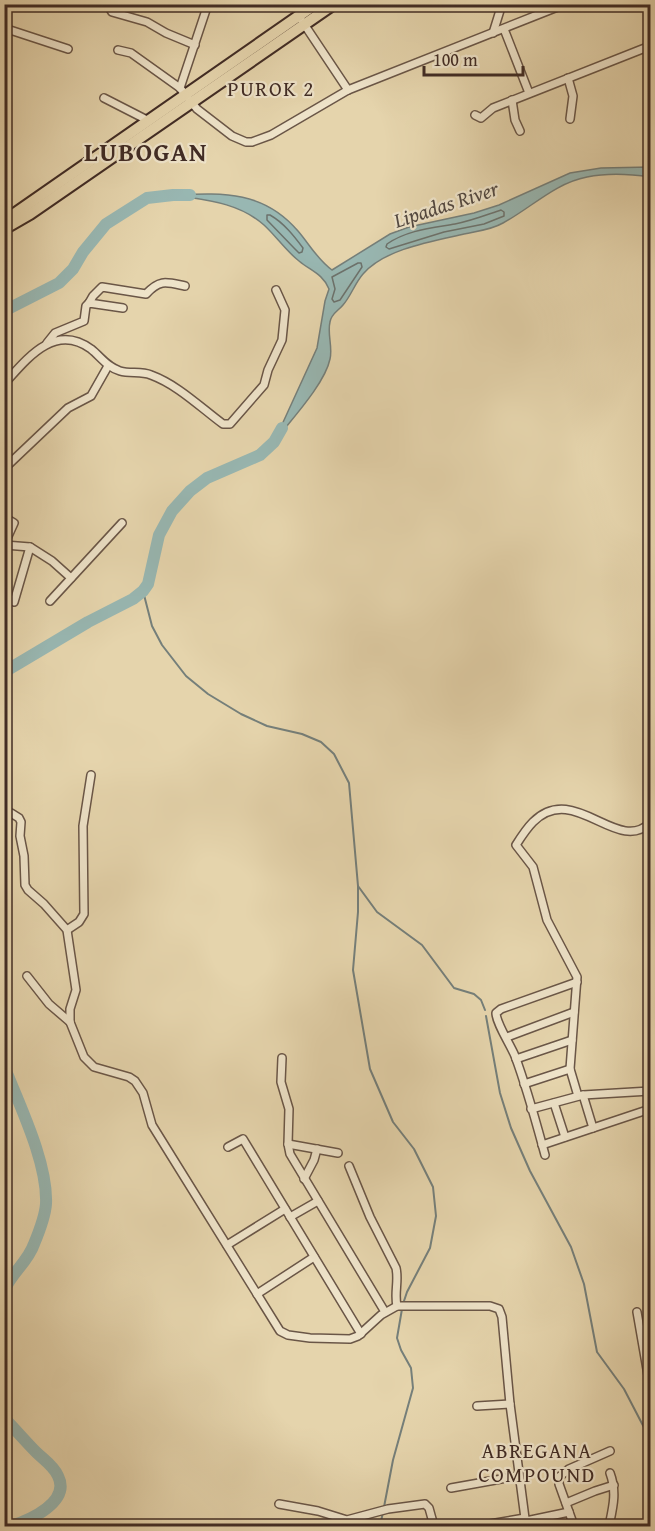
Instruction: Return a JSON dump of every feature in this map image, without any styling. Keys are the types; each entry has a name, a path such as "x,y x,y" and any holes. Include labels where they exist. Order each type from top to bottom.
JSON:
{"main road":[{"path":"301,21 316,4"},
{"path":"4,221 185,96 301,21 334,4"},
{"path":"4,229 30,214 185,96"}],"street":[{"path":"107,4 112,12 147,22 165,33 195,45"},
{"path":"185,96 195,45 208,4"},
{"path":"493,33 502,4"},
{"path":"118,50 131,53 232,136 252,142 271,135 348,90 565,4"},
{"path":"301,21 348,90"},
{"path":"4,28 68,49"},
{"path":"504,29 529,93"},
{"path":"475,115 481,118 492,108 651,46"},
{"path":"568,78 573,96 570,119"},
{"path":"104,98 148,121"},
{"path":"512,100 515,120 520,131"},
{"path":"4,384 55,333 82,323 85,319 86,306 102,287 146,294 153,286 164,281 185,286"},
{"path":"47,343 62,341 83,344 108,366 161,379 174,386 223,424 230,424 264,385 268,370 282,340 285,310 276,290"},
{"path":"89,303 123,308"},
{"path":"9,464 68,408 88,399 108,366"},
{"path":"4,517 14,523 4,545 30,548 52,561 71,578"},
{"path":"50,601 122,523"},
{"path":"14,602 30,548"},
{"path":"67,930 79,922 84,914 83,826 91,775"},
{"path":"592,1128 570,1069 577,982 574,968 547,920 533,867 516,844 534,821 556,810 567,809 582,813 618,830 640,830 651,823"},
{"path":"11,813 21,822 24,878 28,890 45,904 67,930 76,990 70,1010 70,1022 88,1063 100,1069 129,1077 140,1086 152,1125 277,1327 284,1334 310,1338 344,1339 354,1338 361,1334 385,1312 397,1306 490,1306 499,1309 502,1317 518,1476 526,1522"},
{"path":"27,976 49,1004 70,1022"},
{"path":"545,1155 516,1059 496,1017 498,1011 577,982"},
{"path":"507,1037 574,1012"},
{"path":"516,1059 572,1040"},
{"path":"282,1058 280,1082 289,1109 290,1154 385,1312"},
{"path":"524,1084 570,1069"},
{"path":"531,1109 580,1096 651,1091"},
{"path":"554,1103 565,1137"},
{"path":"542,1145 651,1109"},
{"path":"228,1146 243,1138 361,1334"},
{"path":"288,1144 338,1153"},
{"path":"304,1179 317,1149"},
{"path":"349,1166 370,1217 396,1268 398,1275 395,1299 397,1306"},
{"path":"290,1217 318,1201"},
{"path":"227,1245 285,1209"},
{"path":"257,1293 314,1257"},
{"path":"637,1312 649,1381 651,1380"},
{"path":"477,1406 510,1404"},
{"path":"574,1527 559,1480 561,1474 610,1451"},
{"path":"609,1526 615,1498 610,1473"},
{"path":"451,1488 518,1476"},
{"path":"566,1503 614,1485"},
{"path":"279,1504 318,1511 347,1521 388,1509 425,1504 429,1508 434,1527"},
{"path":"478,1527 526,1522 569,1512"}],"water":[{"path":"650,167 650,177 610,174 575,180 554,190 498,225 410,247 372,265 331,319 329,331 331,354 321,380 274,442 317,348 329,289 320,276 294,257 254,217 221,203 173,195 208,194 241,197 271,208 298,231 318,257 332,270 390,234 409,227 474,213 499,205 570,173 601,168"}],"waterway":[{"name":"Lipadas River","path":"4,311 59,283 73,269 83,252 106,224 147,198 190,195"},
{"path":"4,672 88,622 133,599 143,591 148,584 159,535 172,511 190,491 207,478 260,455 274,442 282,428"},
{"path":"143,591 152,626 162,645 186,676 208,694 241,714 267,726 302,734 321,742 334,754 349,783 358,886 353,970 370,1069 393,1122 414,1149 433,1187 436,1216 430,1248 403,1304"},
{"path":"358,886 377,912 422,945 454,988 474,994 481,1000 485,1010"},
{"path":"486,1016 500,1093 511,1128 530,1171 571,1247 584,1284 597,1352 624,1389 650,1439"},
{"path":"4,1066 38,1152 46,1204 42,1224 31,1250 4,1291"},
{"path":"384,1507 393,1460 413,1388 411,1368 397,1338 402,1309"},
{"path":"4,1418 54,1469 60,1485 59,1494 54,1502 38,1514 11,1526"},
{"path":"380,1526 383,1512"}],"district":[{"name":"PUROK 2","path":"271,88"},
{"name":"LUBOGAN","path":"146,151"},
{"name":"ABREGANA COMPOUND","path":"537,1462"}]}
